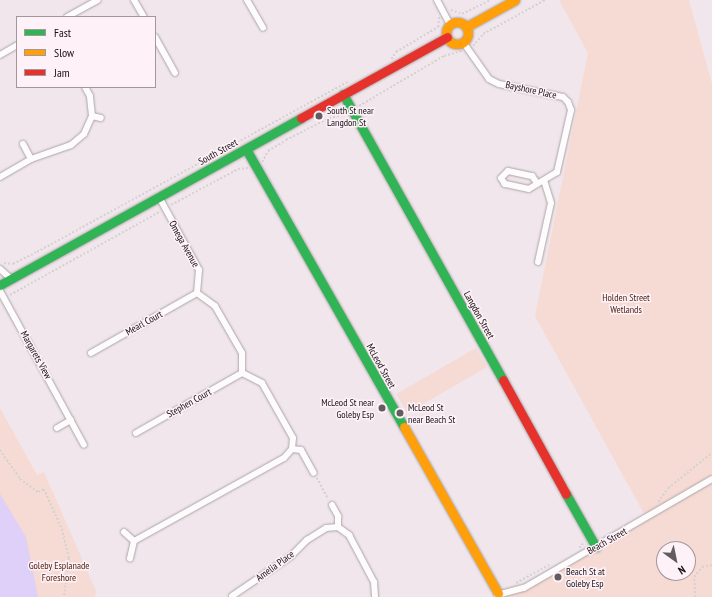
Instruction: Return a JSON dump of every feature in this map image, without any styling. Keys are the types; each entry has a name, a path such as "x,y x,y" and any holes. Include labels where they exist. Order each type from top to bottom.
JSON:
{"street":[{"path":"69,16 98,0"},
{"path":"134,0 143,16"},
{"path":"247,0 263,28"},
{"path":"437,0 450,24"},
{"path":"466,27 515,0"},
{"path":"458,22 466,27 468,34 465,45 452,43 447,38 446,30 450,24 458,22"},
{"name":"South Street","path":"0,285 343,94 447,38"},
{"path":"156,39 175,73"},
{"name":"Bayshore Place","path":"465,45 482,71 494,81 563,97 568,102 571,110 557,172 544,183"},
{"path":"0,55 16,46"},
{"path":"0,176 31,159 71,145 84,134 92,116 90,96 86,88"},
{"name":"Langdon Street","path":"343,94 596,547"},
{"path":"92,116 101,118"},
{"path":"23,144 31,159"},
{"name":"McLeod Street","path":"246,149 497,595"},
{"path":"537,183 532,176 508,171 501,178 505,184 530,189 537,183 544,183 551,203 538,262"},
{"name":"Omega Avenue","path":"159,197 199,270 197,293"},
{"path":"0,269 11,279"},
{"name":"Margarets View","path":"0,290 84,445"},
{"path":"130,559 134,541 284,458 292,449 293,438 262,383 242,373 242,353 215,306 197,293"},
{"name":"Mearl Court","path":"91,353 197,293"},
{"name":"Stephen Court","path":"136,433 242,373"},
{"path":"57,428 71,420"},
{"path":"292,449 301,450 314,473"},
{"name":"Beach Street","path":"497,595 524,588 712,479"},
{"path":"332,506 338,516 338,527 349,535 374,582 375,597"},
{"name":"Amelia Place","path":"232,596 291,556 307,540 326,528 338,527"},
{"path":"124,532 134,541"}],"path":[{"path":"388,62 396,52 438,27 437,18 451,10 462,14 471,11 491,0"},
{"path":"4,298 238,169 256,166 264,161 263,156 268,151 329,118 352,110 444,56 545,0"},
{"path":"0,265 13,264 31,255 306,102 354,79"},
{"path":"0,450 20,479 38,492 44,489 67,545 69,558 64,597"},
{"path":"652,506 668,488 712,453"},
{"path":"314,473 332,506"},
{"path":"578,550 591,538"},
{"path":"514,584 554,562"},
{"path":"695,597 694,577 702,567 712,565"}],"green space":[{"name":"Holden Street Wetlands","path":"559,0 689,0 712,84 712,597 496,597 510,593 647,519 535,316 588,53"},
{"path":"476,348 487,367 407,413 396,394"},
{"name":"Goleby Esplanade Foreshore","path":"0,408 37,475 44,472 96,591 95,597 0,597"}],"shaded area":[{"path":"0,494 26,537 38,597 0,597"}],"traffic: fast":[{"path":"343,94 503,380"},
{"path":"0,285 301,118"},
{"path":"246,149 404,427"},
{"path":"566,494 596,547"}],"traffic: slow":[{"path":"466,27 515,0"},
{"path":"457,22 465,25 468,33 465,41 457,44 449,41 446,33 449,25 457,22"},
{"path":"404,427 498,593"}],"traffic: jam":[{"path":"301,118 447,37"},
{"path":"503,380 566,494"}],"place":[{"name":"South St near Langdon St","path":"319,116"},
{"name":"McLeod St near Goleby Esp","path":"382,408"},
{"name":"McLeod St near Beach St","path":"400,413"},
{"name":"Beach St at Goleby Esp","path":"558,577"}]}
